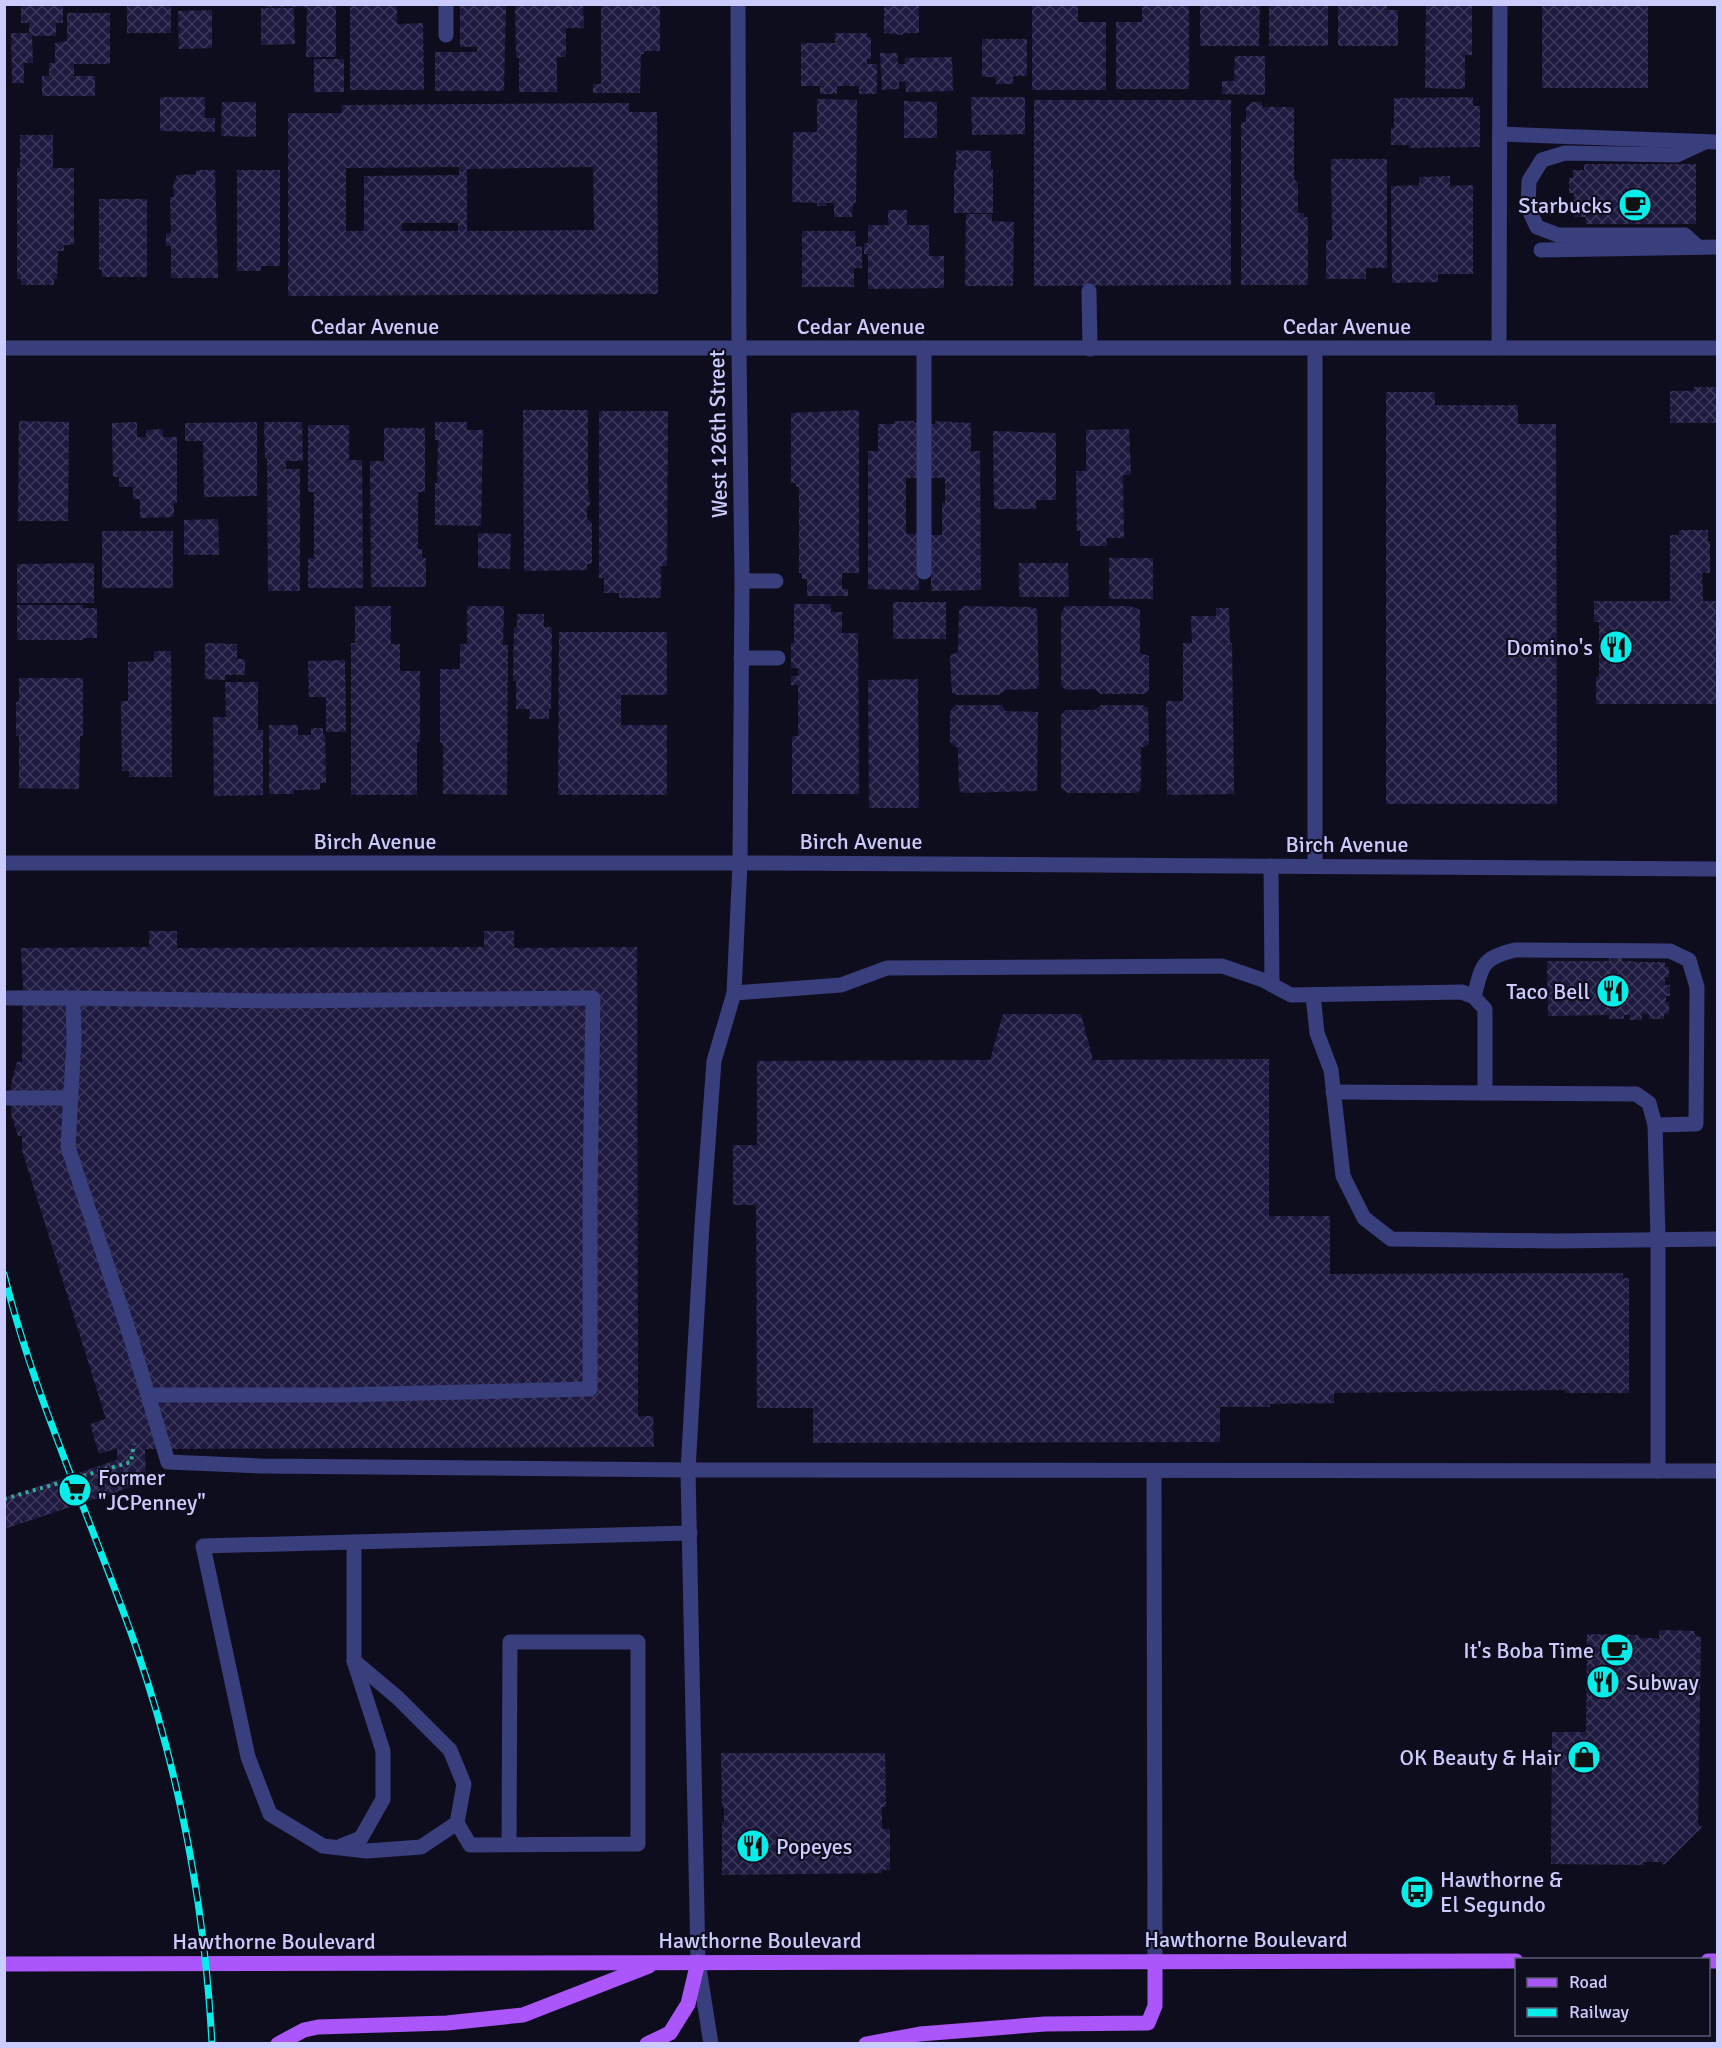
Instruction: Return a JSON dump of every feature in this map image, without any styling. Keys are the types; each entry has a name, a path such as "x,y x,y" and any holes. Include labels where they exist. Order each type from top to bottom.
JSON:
{"main road":[{"name":"Hawthorne Boulevard","path":"4,1964 1515,1961"},
{"path":"647,2043 670,2033 688,2004 698,1962"},
{"path":"866,2043 920,2034 1045,2024 1148,2023 1155,2006 1155,1962"},
{"path":"278,2043 304,2030 318,2027 447,2023 523,2015 658,1963"}],"street":[{"path":"446,4 446,35"},
{"name":"West 126th Street","path":"698,1962 688,1470 714,1061 734,993 740,863 742,580 738,4"},
{"path":"1499,348 1500,4"},
{"path":"1500,134 1711,142"},
{"path":"1698,247 1686,235 1558,235 1537,227 1528,208 1529,181 1542,160 1565,153 1677,155 1711,142"},
{"path":"1541,250 1718,247"},
{"path":"1089,291 1090,349"},
{"name":"Cedar Avenue","path":"4,348 1718,348"},
{"path":"924,348 924,572"},
{"path":"1315,348 1315,866"},
{"path":"742,580 776,581"},
{"path":"741,658 778,658"},
{"name":"Birch Avenue","path":"4,863 740,863 1718,869"},
{"path":"1270,866 1272,984"},
{"path":"1474,997 1481,969 1493,955 1515,950 1670,951 1689,960 1697,987 1696,1124 1655,1125"},
{"path":"734,993 841,984 886,968 1222,966 1272,984 1291,995 1462,992 1474,997 1485,1009 1485,1093"},
{"path":"1313,995 1317,1034 1331,1070 1343,1176 1364,1218 1390,1239 1555,1241 1718,1239"},
{"path":"4,998 276,1001 593,998 590,1389 340,1395 148,1395"},
{"path":"73,998 68,1147 129,1332 168,1462 262,1466 688,1470 1718,1471"},
{"path":"1333,1092 1636,1094 1649,1103 1655,1125 1658,1239 1658,1471"},
{"path":"8,1098 71,1098"},
{"path":"1154,1471 1155,1962"},
{"path":"354,1661 398,1698 450,1750 464,1784 456,1823 421,1847 367,1851 323,1846 270,1814 248,1757 203,1546 690,1533"},
{"path":"338,1848 361,1838 383,1799 383,1750 354,1661 354,1542"},
{"path":"456,1823 470,1845 638,1844 638,1642 510,1642 509,1844"},
{"path":"698,1962 711,2043"}],"path":[{"path":"4,1499 131,1462 134,1444"}],"building":[{"path":"21,4 63,4 63,23 56,23 56,36 32,36 33,63 24,63 24,83 12,83 11,33 29,33 29,23 21,23"},
{"path":"265,4 336,4 336,57 306,57 307,7 265,7"},
{"path":"350,4 397,4 397,24 423,23 424,90 350,90"},
{"path":"460,4 506,4 504,91 435,91 435,52 477,52 477,47 460,47"},
{"path":"515,4 583,4 584,28 566,28 566,57 557,57 557,92 519,92"},
{"path":"601,4 660,4 660,51 644,51 644,54 641,54 640,93 593,93 593,84 601,84"},
{"path":"884,4 919,4 919,33 903,33 903,35 884,33"},
{"path":"1032,4 1078,4 1078,22 1106,22 1106,90 1032,90"},
{"path":"1142,4 1189,4 1189,89 1116,89 1116,22 1142,22"},
{"path":"1200,4 1260,4 1259,46 1200,46"},
{"path":"1269,4 1328,4 1328,46 1269,46"},
{"path":"1338,4 1387,4 1387,10 1398,10 1398,46 1338,46"},
{"path":"1542,4 1648,4 1648,88 1542,88"},
{"path":"127,5 171,5 171,33 127,33"},
{"path":"1426,5 1472,6 1472,55 1465,55 1465,89 1425,88"},
{"path":"261,8 294,8 295,44 261,45"},
{"path":"212,10 212,48 179,49 178,11"},
{"path":"67,13 110,13 110,64 74,64 74,76 95,76 95,96 42,96 42,76 49,76 49,63 55,63 55,43 67,41"},
{"path":"835,33 867,33 867,37 871,37 871,59 867,59 867,64 877,64 877,94 859,94 859,86 837,86 837,94 820,94 820,86 801,86 801,43 835,43"},
{"path":"982,39 1027,39 1027,76 1013,76 1013,84 996,84 996,77 982,77"},
{"path":"880,53 897,53 898,64 905,64 905,58 952,57 953,91 906,92 905,81 899,82 899,89 882,90"},
{"path":"1235,56 1265,56 1265,95 1222,94 1222,81 1234,81"},
{"path":"314,59 344,59 344,92 314,92"},
{"path":"160,97 205,97 205,118 215,118 215,132 160,131"},
{"path":"971,97 1025,97 1025,134 972,135"},
{"path":"1473,97 1473,106 1480,106 1480,147 1409,148 1409,145 1391,145 1391,128 1394,128 1394,98"},
{"path":"817,99 857,100 856,203 853,203 852,217 834,217 834,203 817,206 817,203 792,202 793,132 817,132"},
{"path":"1034,100 1231,100 1231,285 1034,286"},
{"path":"904,101 937,102 937,138 904,138"},
{"path":"222,102 256,102 256,137 221,136"},
{"path":"1252,102 1262,102 1262,107 1294,107 1294,179 1298,183 1298,213 1304,213 1304,217 1308,217 1308,285 1241,285 1241,122 1246,122 1246,108"},
{"path":"629,103 629,112 657,112 658,294 288,296 288,113 342,113 342,105","holes":["459,167 459,175 364,176 364,231 346,231 346,168","593,167 594,230 467,231 467,169","402,223 458,223 458,231 402,231"]},
{"path":"20,135 53,135 53,168 74,168 74,245 64,245 64,251 58,251 57,279 54,279 54,285 21,285 21,279 17,279 17,168 20,168"},
{"path":"956,150 991,151 993,213 954,213"},
{"path":"1331,159 1387,159 1387,268 1366,268 1366,279 1326,279 1326,240 1332,240"},
{"name":"Starbucks","path":"1584,164 1696,164 1696,224 1586,224 1586,217 1574,217 1574,193 1569,193 1569,178 1573,178 1573,170 1584,170"},
{"path":"196,170 215,170 218,278 171,278 171,246 166,246 166,233 171,233 170,197 174,197 173,186 177,175 196,174"},
{"path":"237,170 280,170 280,266 261,266 261,271 237,271"},
{"path":"1450,176 1450,186 1473,185 1473,274 1438,274 1438,282 1392,283 1391,186 1419,185 1419,177"},
{"path":"99,199 147,199 147,277 102,277 102,270 99,270"},
{"path":"888,210 907,210 907,225 929,225 929,256 944,256 944,288 868,289 868,254 864,254 864,243 868,243 868,225 888,225"},
{"path":"966,214 992,214 992,221 1014,222 1013,286 965,286"},
{"path":"802,231 855,231 856,247 862,246 862,268 854,268 854,287 802,287"},
{"path":"1694,387 1718,387 1718,423 1670,423 1670,391 1694,391"},
{"path":"1386,392 1435,392 1435,405 1518,405 1518,424 1556,424 1557,804 1386,804"},
{"path":"523,410 588,410 590,504 587,508 587,518 592,523 592,564 587,564 587,570 524,571"},
{"path":"859,410 859,573 842,573 842,589 848,589 848,596 807,596 807,579 802,579 802,573 799,573 799,487 796,487 796,483 791,483 791,413"},
{"path":"599,411 668,411 667,566 661,566 661,598 619,598 619,593 604,593 604,578 599,578"},
{"path":"19,421 69,422 68,521 18,521"},
{"path":"894,421 919,423 919,478 906,478 906,534 919,534 919,590 868,589 868,451 878,451 878,424 894,424"},
{"path":"935,421 971,423 971,451 980,451 981,590 931,591 931,535 942,535 942,503 945,503 945,478 930,478 930,424 935,424"},
{"path":"137,422 137,437 146,437 146,430 163,429 163,437 177,437 177,503 174,503 174,517 140,518 140,499 133,499 133,487 119,487 119,477 113,477 112,423"},
{"path":"257,422 257,496 204,497 203,441 185,441 185,423"},
{"path":"264,422 302,422 303,461 286,461 286,469 300,469 300,591 268,591 267,458 265,458"},
{"path":"435,422 467,422 467,430 483,430 481,526 435,525 438,440 435,440"},
{"path":"308,425 349,425 349,460 362,460 363,588 308,588 308,558 314,558 314,492 308,492"},
{"path":"384,428 425,428 425,492 418,492 418,549 422,549 422,558 426,558 426,587 371,587 370,461 384,461"},
{"path":"1129,429 1131,475 1123,475 1124,538 1106,538 1107,546 1080,546 1080,530 1077,531 1076,471 1086,471 1086,430"},
{"path":"993,431 1056,433 1056,500 1036,500 1036,509 994,509"},
{"path":"218,519 219,555 184,555 184,520"},
{"path":"1679,530 1708,530 1710,573 1702,573 1703,601 1718,601 1718,704 1596,704 1596,677 1599,677 1599,622 1594,622 1594,601 1670,601 1670,535 1679,535"},
{"path":"102,531 173,531 173,588 102,588"},
{"path":"478,533 511,534 510,569 478,568"},
{"path":"1109,558 1153,558 1153,599 1109,599"},
{"path":"94,563 94,603 17,603 17,564"},
{"path":"1019,563 1068,563 1069,597 1019,597"},
{"path":"893,602 946,602 946,639 893,639"},
{"path":"794,604 831,604 831,612 842,612 842,633 858,633 859,794 792,794 792,736 798,736 798,685 791,685 791,676 798,676 798,668 791,668 791,643 794,643"},
{"path":"17,605 83,605 83,608 97,608 97,638 17,640"},
{"path":"355,606 391,606 391,644 400,644 400,671 420,671 417,795 351,795 351,643 355,643"},
{"path":"467,606 504,606 503,645 508,645 507,795 443,794 440,669 460,669 460,644 467,644"},
{"path":"964,606 1037,609 1039,684 1036,689 1005,690 999,695 956,695 952,693 950,659 951,655 958,652 959,611"},
{"path":"1065,606 1130,606 1140,610 1140,653 1149,656 1149,689 1147,692 1143,694 1100,694 1095,689 1067,690 1063,688 1061,684 1061,613"},
{"path":"1216,608 1229,608 1230,643 1232,643 1234,794 1167,795 1166,701 1183,701 1183,643 1192,643 1191,616 1216,616"},
{"path":"517,614 544,614 544,627 552,627 549,719 529,719 530,709 516,709 516,681 513,681 514,627 517,627"},
{"path":"559,632 667,632 667,695 621,695 621,725 667,725 667,795 558,795"},
{"path":"205,643 237,644 237,659 245,659 245,675 225,675 225,680 205,679"},
{"path":"154,651 171,651 172,777 129,777 129,771 122,771 121,701 128,701 128,662 154,661"},
{"path":"345,660 346,732 326,732 326,697 309,697 308,661"},
{"path":"19,678 83,678 83,736 80,736 79,789 19,788 19,736 16,736 16,702 19,702"},
{"path":"918,679 919,808 869,808 868,680"},
{"path":"225,682 258,682 258,730 263,730 263,795 214,796 213,717 226,717"},
{"path":"956,705 1002,705 1005,711 1038,712 1037,791 963,793 960,791 958,748 950,741 950,713"},
{"path":"1101,705 1142,705 1148,708 1149,744 1141,748 1141,789 1137,793 1068,793 1061,788 1061,715 1066,710 1094,710"},
{"path":"269,725 298,725 298,735 311,735 311,728 323,728 326,783 320,783 320,790 294,790 294,794 269,794"},
{"path":"149,931 177,931 177,948 484,947 484,931 514,931 514,948 637,947 638,1416 653,1416 654,1447 145,1449 146,1482 4,1529 4,1498 117,1460 117,1448 99,1454 90,1424 106,1419 22,1150 22,1136 18,1136 11,1114 11,1084 17,1062 22,1062 21,948 149,947"},
{"path":"1609,956 1622,956 1622,961 1665,962 1665,967 1669,967 1669,977 1665,978 1665,985 1670,985 1670,996 1666,996 1666,1002 1669,1002 1669,1014 1664,1014 1664,1019 1649,1019 1649,1014 1642,1014 1642,1020 1630,1020 1630,1015 1624,1015 1624,1019 1609,1019 1609,1015 1548,1016 1547,961 1609,961"},
{"path":"1003,1014 1081,1014 1093,1060 1269,1059 1269,1216 1330,1216 1330,1274 1623,1273 1623,1278 1629,1278 1629,1393 1565,1393 1565,1390 1334,1393 1334,1403 1220,1407 1220,1442 813,1443 813,1408 757,1408 756,1205 733,1205 733,1145 757,1145 757,1061 990,1060"},
{"path":"1659,1630 1695,1631 1695,1636 1701,1637 1698,1824 1702,1827 1664,1865 1661,1862 1644,1862 1644,1865 1551,1864 1552,1732 1586,1732 1587,1634 1639,1635 1639,1638 1659,1638"},
{"path":"721,1753 885,1753 886,1807 882,1807 882,1829 890,1829 890,1870 882,1870 882,1873 722,1875 724,1807 722,1807"}],"railway":[{"path":"4,1274 48,1416 119,1601 152,1695 178,1793 188,1843 209,1993 212,2044"}],"place":[{"name":"Starbucks","path":"1635,205"},
{"name":"Domino's","path":"1616,647"},
{"name":"Taco Bell","path":"1613,991"},
{"name":"Former \"JCPenney\"","path":"75,1490"},
{"name":"It's Boba Time","path":"1617,1650"},
{"name":"Subway","path":"1603,1682"},
{"name":"OK Beauty & Hair","path":"1584,1757"},
{"name":"Popeyes","path":"753,1846"},
{"name":"Hawthorne & El Segundo","path":"1417,1892"}]}
